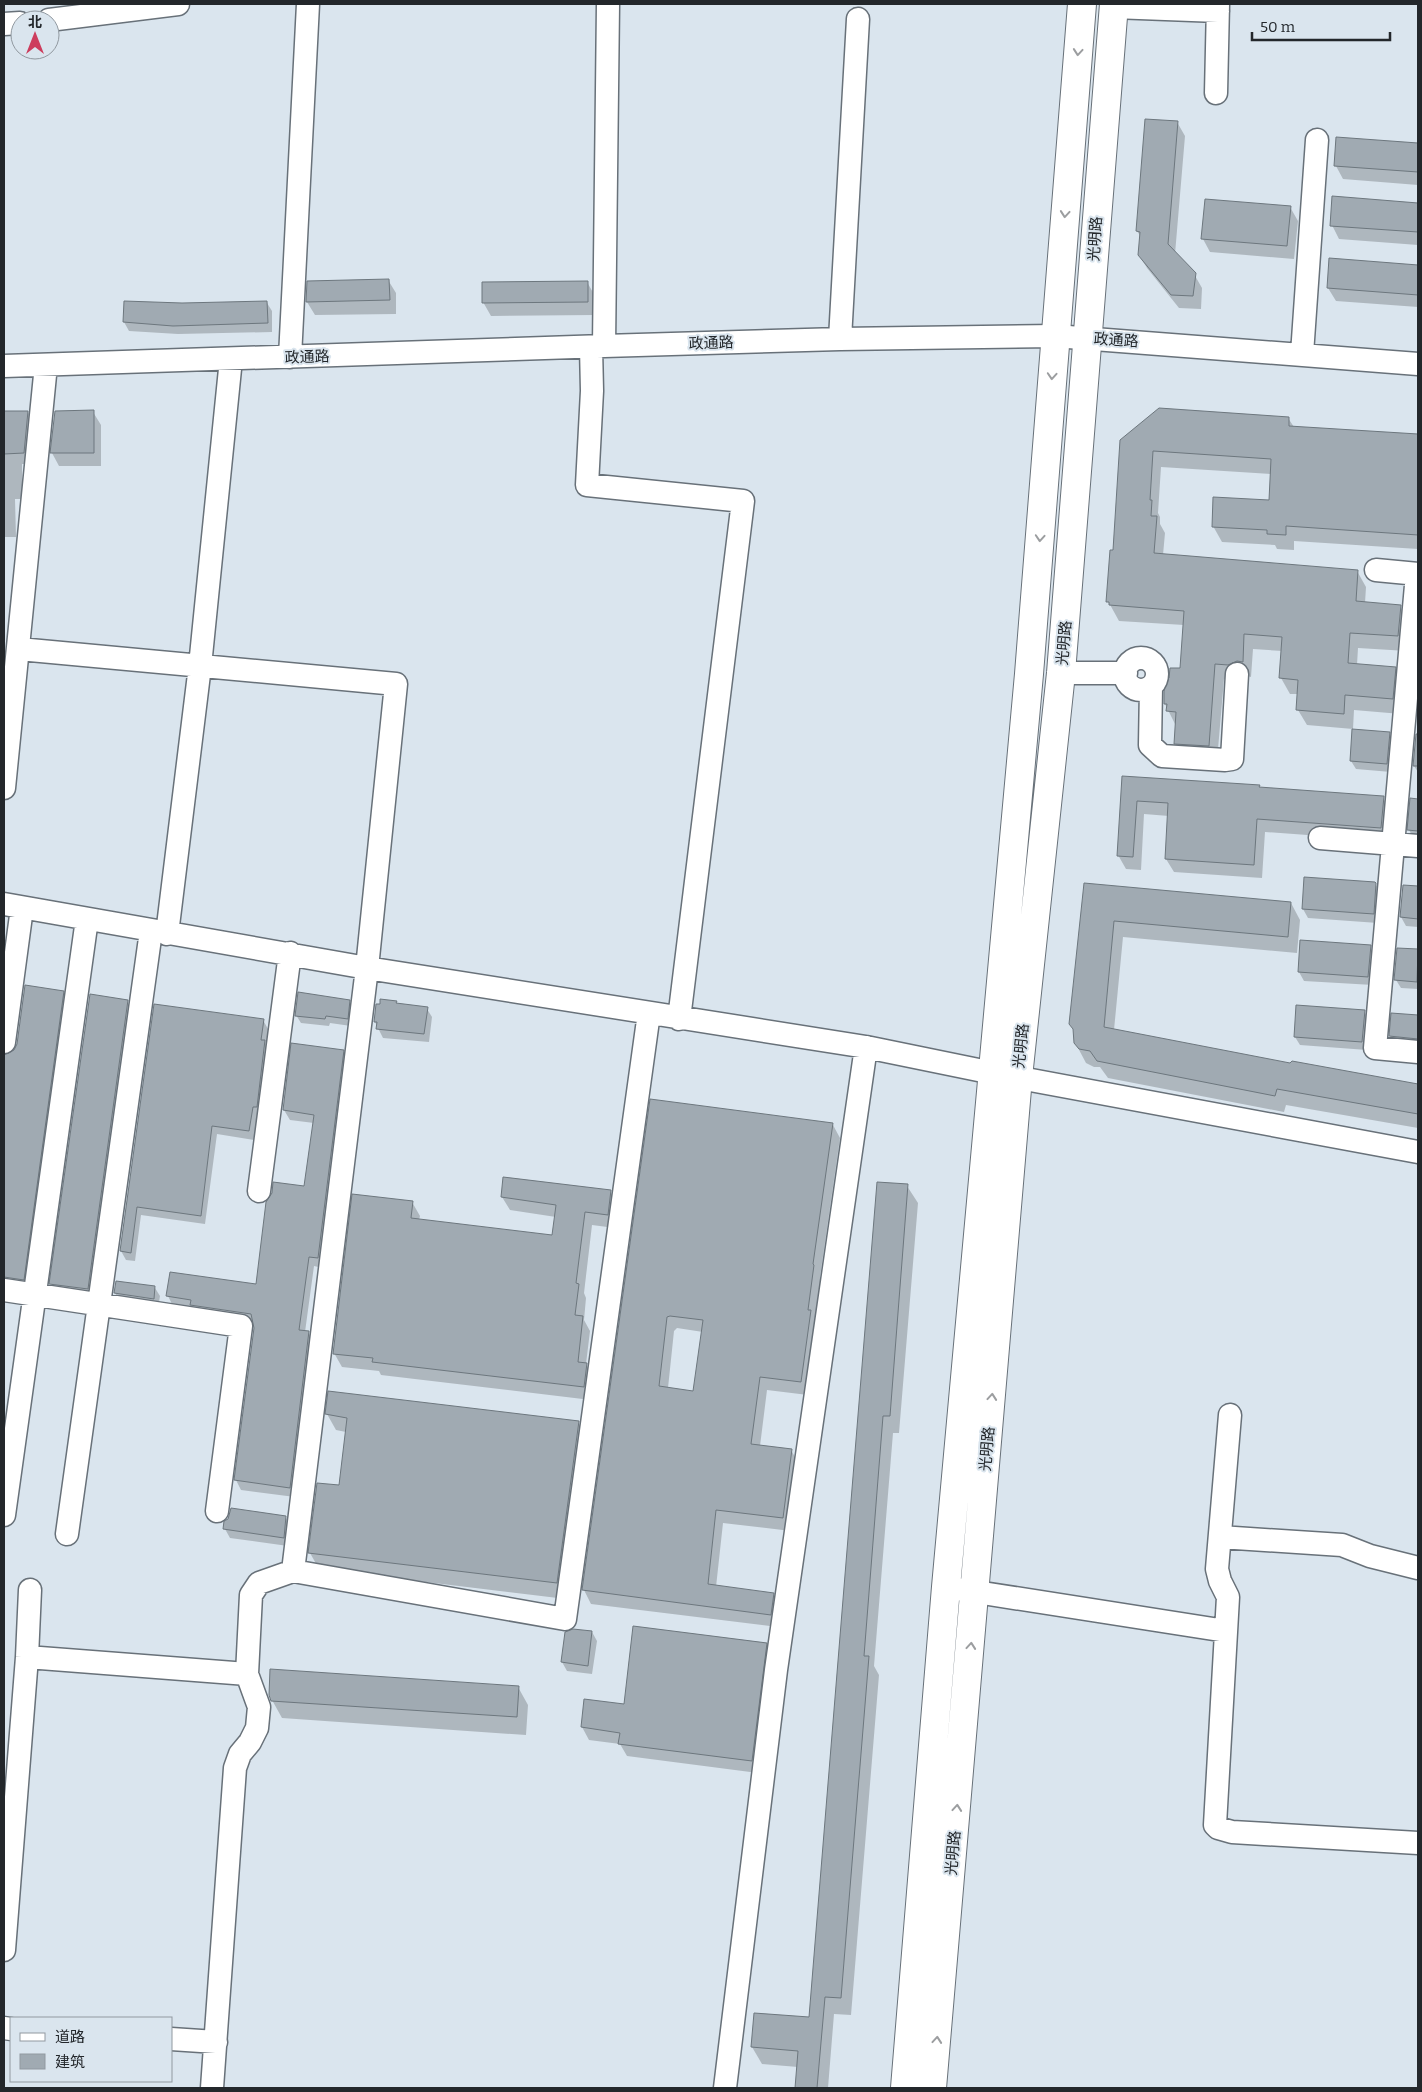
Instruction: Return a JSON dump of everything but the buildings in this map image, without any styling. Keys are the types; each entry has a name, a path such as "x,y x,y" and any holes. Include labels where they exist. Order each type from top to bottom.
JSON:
{"main road":[{"name":"光明路","path":"932,2088 976,1591 1030,664 1082,4"},
{"name":"光明路","path":"905,2088 946,1587 1005,1075 1061,673 1113,5"}],"street":[{"path":"60,14 178,4"},
{"path":"290,357 308,4"},
{"path":"608,4 597,347 592,391 587,485 743,501 679,1019"},
{"path":"1113,5 1218,8 1216,93"},
{"path":"840,339 858,19"},
{"path":"1302,354 1317,140"},
{"name":"政通路","path":"4,366 840,339 1055,336 1418,364"},
{"path":"67,1534 99,1304 200,666 231,359"},
{"path":"4,788 46,365"},
{"path":"1376,570 1418,574 1375,1048 1418,1052"},
{"path":"19,649 396,684 367,968 293,1571"},
{"path":"1061,673 1126,673 1128,664 1134,660 1140,658 1151,661 1157,670 1158,676 1151,687 1150,745 1162,756 1225,760 1232,759 1237,674"},
{"path":"1320,838 1418,846"},
{"path":"4,1042 13,906 367,968 679,1019 866,1047 1005,1075 1418,1152"},
{"path":"4,1515 87,920"},
{"path":"259,1191 290,954"},
{"path":"212,2088 235,1768 240,1754 258,1728 259,1707 246,1674 252,1595 259,1584 293,1571 565,1619 649,1013"},
{"path":"725,2088 776,1670 866,1047"},
{"path":"4,1290 241,1326 217,1512"},
{"path":"1230,1415 1217,1569 1220,1581 1228,1597 1215,1825 1218,1828 1232,1832 1418,1842"},
{"path":"1220,1537 1342,1546 1370,1556 1418,1568"},
{"path":"946,1587 1226,1631"},
{"path":"4,1950 27,1657 30,1590"},
{"path":"27,1657 246,1674"},
{"path":"172,2039 216,2042"}]}
